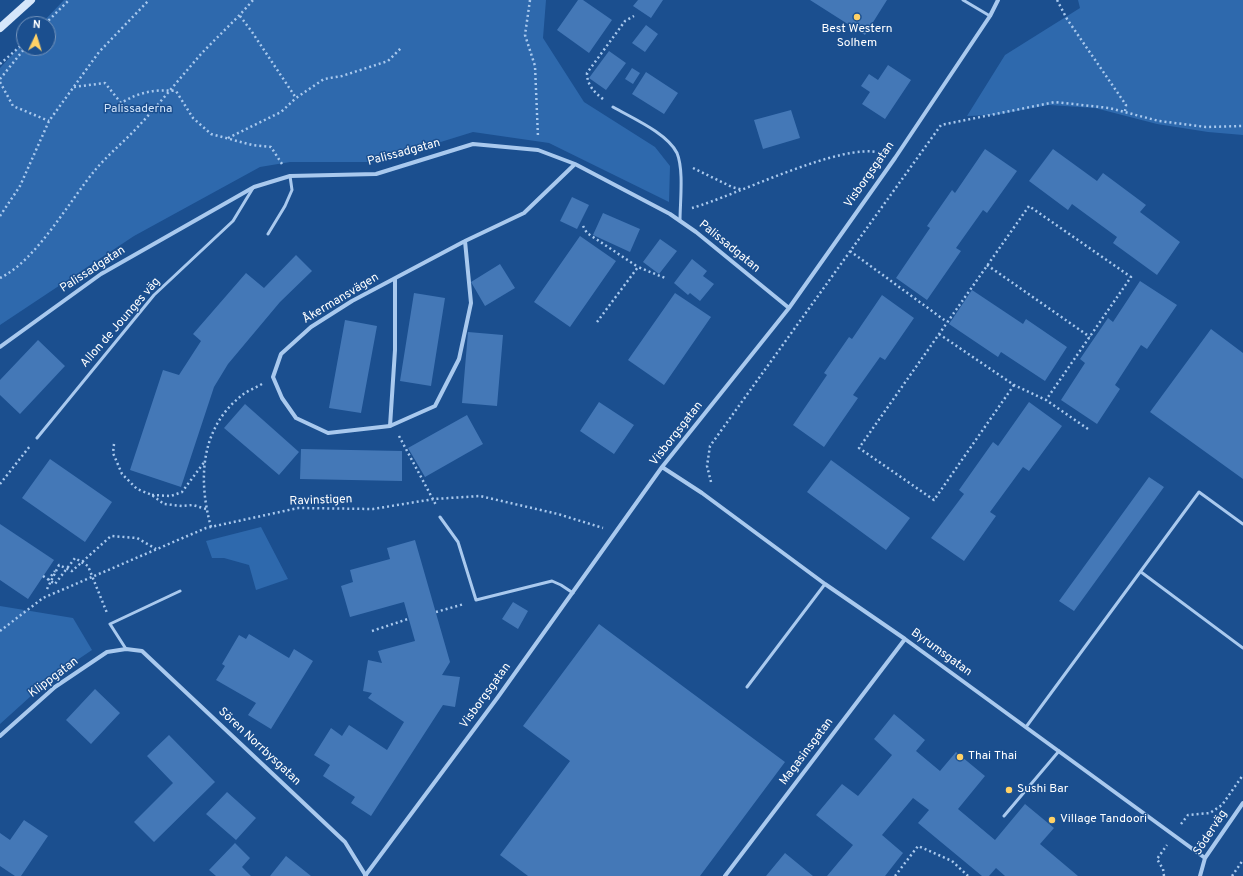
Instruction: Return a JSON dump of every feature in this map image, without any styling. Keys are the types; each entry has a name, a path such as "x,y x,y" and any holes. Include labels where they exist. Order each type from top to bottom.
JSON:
{"street":[{"path":"0,28 31,0"},
{"name":"Visborgsgatan","path":"365,876 498,697 617,533 662,467 789,308 895,158 990,16 998,0"},
{"name":"Palissadgatan","path":"0,348 101,274 254,187 290,176 376,174 473,144 538,150 575,164 670,214 789,308"},
{"name":"Åkermansvägen","path":"273,377 281,354 311,327 352,301 465,241 524,213 575,164"},
{"path":"273,377 282,398 296,418 328,433 390,426 435,406 459,359 471,303 465,241"},
{"name":"Åkermansvägen","path":"390,426 395,350 395,279"},
{"name":"Byrumsgatan","path":"662,467 702,493 825,584 905,639 1204,858"},
{"name":"Magasinsgatan","path":"725,876 905,639"},
{"name":"Klippgatan","path":"0,736 55,687 107,652 126,649"},
{"name":"Sören Norrbysgatan","path":"126,649 142,651 345,842 365,876"},
{"name":"Söderväg","path":"1200,876 1204,858 1243,803"}],"lane":[{"path":"963,0 990,16"},
{"path":"613,107 664,138 676,153 680,172 680,221"},
{"path":"268,234 285,206 292,190 290,176"},
{"name":"Allon de Jounges väg","path":"36,438 154,295 233,221 254,187"},
{"path":"1026,727 1199,492 1243,524"},
{"path":"440,517 458,542 476,600 552,581 573,592"},
{"path":"1141,572 1243,648"},
{"path":"747,687 825,584"},
{"path":"126,649 110,624 180,591"},
{"path":"1004,816 1059,751"}],"path":[{"path":"53,16 69,0"},
{"path":"0,216 20,186 49,121 99,52 149,0"},
{"path":"0,278 7,275 26,259 63,214 96,169 172,90 203,52 240,16 253,0"},
{"path":"530,0 525,34 534,66 538,150"},
{"path":"1057,0 1067,18 1126,105 1125,111"},
{"path":"240,16 296,98"},
{"path":"613,107 593,91 587,79 586,72 625,21 634,16"},
{"path":"228,138 281,112 296,98 324,78 342,76 388,60 401,48"},
{"path":"0,64 16,50"},
{"path":"19,56 0,80 13,106 49,121"},
{"path":"74,87 104,83 121,103 136,94 145,92 176,91 193,118 211,134 252,145 271,147 290,176"},
{"path":"702,493 711,482 707,466 710,446 941,125 1055,102 1125,111 1159,121 1198,126 1243,126"},
{"path":"680,208 691,209 790,171 848,154 876,152 895,158"},
{"path":"678,160 732,187 743,190"},
{"path":"1014,385 934,500 859,448 1028,206 1131,277 1046,400"},
{"path":"583,226 587,233 638,268 665,278"},
{"path":"836,241 947,322"},
{"path":"987,265 1090,337"},
{"path":"597,322 638,268"},
{"path":"939,334 1014,385 1046,400 1088,429"},
{"path":"211,528 206,509 205,461 206,450 211,433 241,396 273,377"},
{"path":"0,484 36,438"},
{"path":"114,444 113,453 122,474 137,489 152,495 164,504 182,506 193,505 206,509"},
{"path":"404,446 434,499"},
{"path":"152,495 172,496 182,492 205,461"},
{"name":"Ravinstigen","path":"0,631 43,598 157,549 211,528 298,508 373,509 434,499 480,496 558,514 617,533"},
{"path":"59,565 72,571 111,536 137,538 157,549"},
{"path":"42,576 55,584 75,558 88,566 104,603"},
{"path":"48,580 59,565"},
{"path":"47,589 59,565"},
{"path":"436,612 476,600"},
{"path":"372,630 408,619"},
{"path":"1164,876 1163,869 1157,859 1188,815 1210,813 1222,804 1243,774"},
{"path":"894,876 918,846 952,861 968,876"},
{"path":"1232,876 1243,860"}],"green space":[{"name":"Palissaderna","path":"64,0 546,0 543,38 584,102 655,147 670,166 669,202 549,143 473,132 376,162 290,162 260,167 134,236 0,325 0,68 16,51 16,56 56,56 56,16 49,16"},
{"path":"1078,0 1243,0 1243,135 1208,132 1157,124 1095,108 1049,105 995,115 967,116 1005,55 1080,8"},
{"path":"261,527 288,579 256,590 249,565 224,558 212,558 206,541"},
{"path":"0,606 73,618 92,650 52,677 0,724"}],"building":[{"path":"578,0 583,0 612,20 589,53 557,30"},
{"path":"638,0 663,0 651,18 633,6"},
{"name":"Best Western Solhem","path":"810,0 887,0 865,35"},
{"path":"646,25 658,34 645,52 632,43"},
{"path":"609,51 626,63 606,90 589,78"},
{"path":"888,65 911,80 885,119 862,104 870,92 861,86 869,74 878,80"},
{"path":"632,68 640,73 633,84 625,79"},
{"path":"646,72 678,93 664,114 632,94"},
{"path":"791,110 800,138 763,149 754,120"},
{"path":"985,149 1017,171 987,213 983,210 956,248 961,251 927,300 896,278 930,228 927,226 952,190 955,193"},
{"path":"1053,149 1097,181 1103,173 1146,205 1140,212 1180,242 1157,275 1113,243 1117,237 1072,204 1068,210 1029,181"},
{"path":"572,197 589,205 577,229 560,221"},
{"path":"603,213 640,229 630,252 593,235"},
{"path":"580,236 616,261 570,327 534,302"},
{"path":"660,239 677,251 659,274 643,262"},
{"path":"296,255 312,271 280,302 228,364 214,387 181,487 130,470 163,370 179,375 201,341 193,334 246,273 264,288"},
{"path":"692,259 707,271 703,276 714,284 700,301 690,293 688,295 674,283"},
{"path":"500,264 515,288 485,306 471,282"},
{"path":"1140,281 1177,305 1147,349 1141,345 1115,385 1120,389 1097,424 1061,400 1085,363 1080,359 1108,318 1113,322"},
{"path":"972,290 1023,324 1026,319 1067,347 1045,381 1001,352 998,357 949,324"},
{"path":"414,293 445,298 431,386 400,381"},
{"path":"675,293 711,317 664,385 628,360"},
{"path":"882,295 914,318 885,360 880,357 853,395 858,398 824,447 793,425 827,375 824,373 849,337 852,339"},
{"path":"345,320 377,326 361,413 329,408"},
{"path":"1211,329 1243,353 1243,479 1150,412"},
{"path":"468,332 503,335 497,406 462,403"},
{"path":"38,340 65,366 20,414 0,395 0,380"},
{"path":"599,402 634,425 614,454 580,431"},
{"path":"1029,402 1062,426 1029,471 1023,467 990,512 996,516 964,561 931,538 964,494 959,490 993,442 998,446"},
{"path":"245,404 299,452 279,475 224,428"},
{"path":"467,415 483,444 425,477 408,448"},
{"path":"301,449 402,451 402,481 300,479"},
{"path":"50,459 112,502 85,542 22,498"},
{"path":"831,460 910,518 886,550 807,492"},
{"path":"1149,477 1164,487 1074,611 1059,601"},
{"path":"0,524 54,560 28,599 0,580"},
{"path":"415,540 450,662 442,675 460,677 455,707 443,705 371,816 351,803 355,797 323,776 330,765 314,755 331,728 342,736 349,725 387,750 404,722 368,698 372,693 363,691 368,660 382,663 378,651 415,641 404,602 350,617 341,586 353,582 350,570 390,559 387,548"},
{"path":"513,602 528,611 518,629 502,619"},
{"path":"599,624 785,762 700,876 528,876 500,855 570,761 523,726"},
{"path":"249,634 289,658 294,649 313,661 271,729 248,715 256,703 216,680 225,666 222,664 239,635 246,639"},
{"path":"95,689 120,713 91,744 66,720"},
{"path":"894,714 925,740 916,751 940,771 956,752 985,776 958,809 995,840 1025,804 1054,828 1040,844 1078,876 1005,876 996,868 989,876 982,876 918,823 929,810 913,798 882,835 903,853 885,876 827,876 853,845 816,815 842,784 858,796 892,755 874,739"},
{"path":"169,735 215,782 154,842 134,822 173,783 147,756"},
{"path":"227,792 256,818 236,840 206,814"},
{"path":"24,820 48,836 21,876 15,876 0,866 0,833 10,840"},
{"path":"235,843 250,858 242,867 251,876 216,876 209,870"},
{"path":"785,853 813,876 766,876"},
{"path":"286,856 311,876 270,876"}],"place":[{"name":"Best Western Solhem","path":"857,17"},
{"name":"Thai Thai","path":"960,757"},
{"name":"Sushi Bar","path":"1009,790"},
{"name":"Village Tandoori","path":"1052,820"}]}
